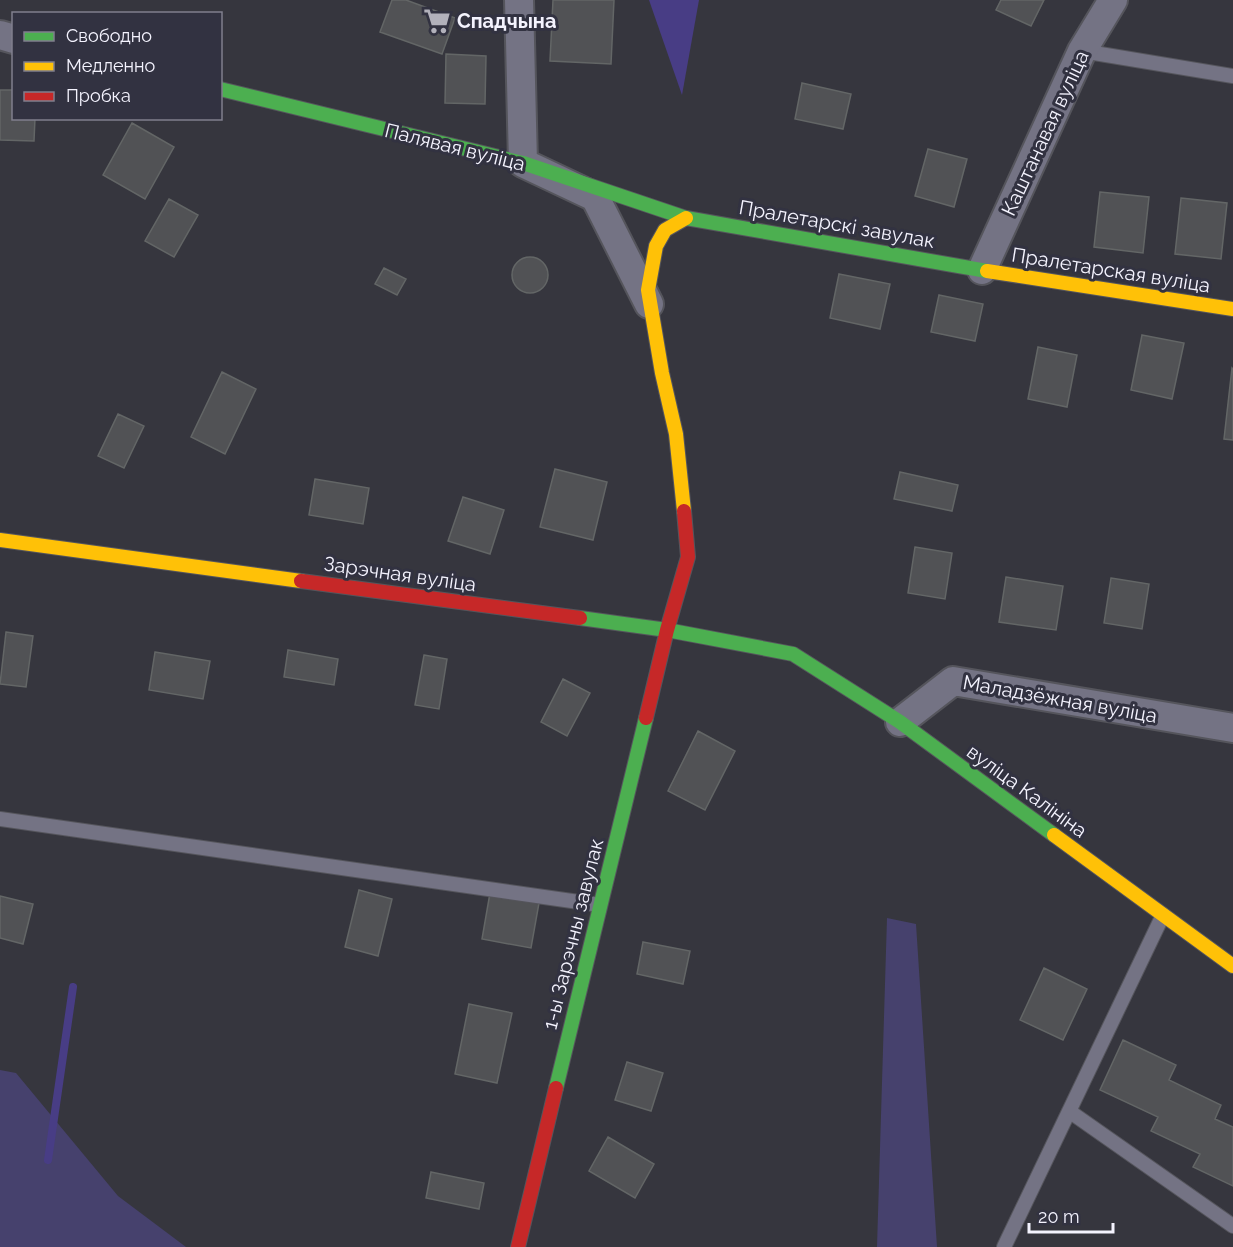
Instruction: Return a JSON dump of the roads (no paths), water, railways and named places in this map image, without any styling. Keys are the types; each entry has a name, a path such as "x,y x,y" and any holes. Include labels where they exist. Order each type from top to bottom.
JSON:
{"street":[{"path":"519,0 523,163 595,197 649,304"},
{"name":"Каштанавая вуліца","path":"982,270 1082,51 1113,0"},
{"name":"Палявая вуліца","path":"222,89 523,163 686,218"},
{"name":"Пралетарскі завулак","path":"686,218 982,270"},
{"name":"1-ы Зарэчны завулак","path":"518,1247 667,630 688,557 675,434 648,290 656,246 665,230 686,218"},
{"name":"Пралетарская вуліца","path":"982,270 1233,309"},
{"name":"Зарэчная вуліца","path":"0,540 667,630 793,654"},
{"name":"вуліца Калініна","path":"793,654 900,722 1233,966"},
{"name":"Маладзёжная вуліца","path":"900,722 953,681 1233,728"}],"lane":[{"path":"1082,51 1233,76"},
{"path":"0,819 600,905"},
{"path":"1004,1247 1163,915"},
{"path":"1070,1111 1233,1226"}],"waterway":[{"path":"48,1160 73,987"}],"place":[{"name":"Спадчына","path":"437,21"}]}
